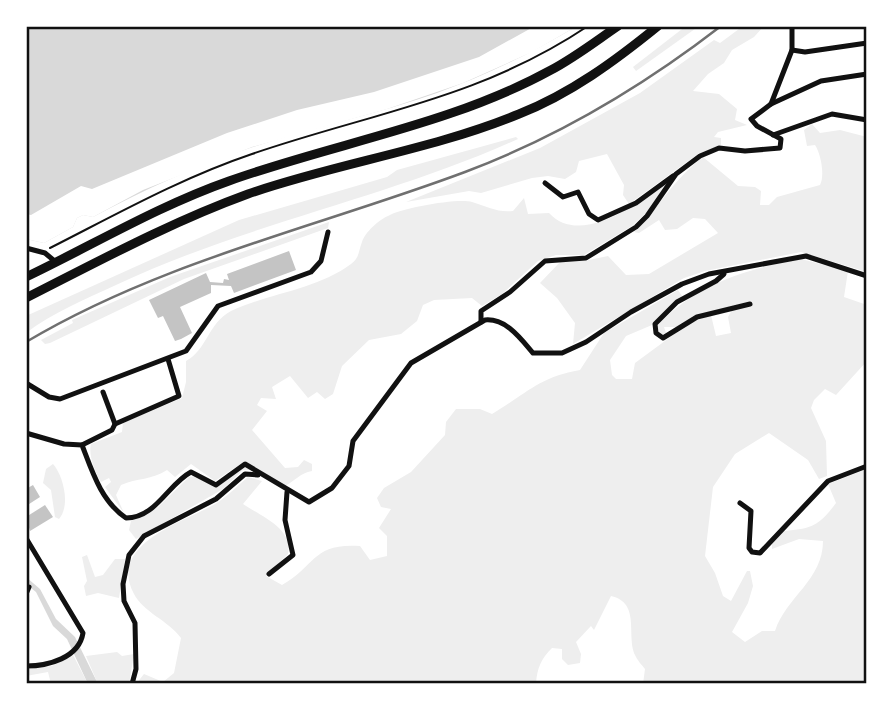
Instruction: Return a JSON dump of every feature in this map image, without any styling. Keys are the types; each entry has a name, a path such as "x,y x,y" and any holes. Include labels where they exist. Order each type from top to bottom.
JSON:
{"highway":[{"path":"26,277 207,189 276,165 413,125 504,92 551,70 618,26"},
{"path":"26,298 164,229 247,195 520,114 594,74 658,26"}],"street":[{"path":"545,183 562,197 578,192 589,214 598,220 636,203 700,156 719,148 745,151 780,148 781,139 757,126 751,119 765,112 771,104 792,50 792,26"},
{"path":"792,50 805,52 867,43"},
{"path":"771,104 821,81 867,74"},
{"path":"773,135 832,114 867,120"},
{"path":"481,322 481,311 485,307 510,292 545,261 586,258 636,227 647,216 676,174"},
{"path":"26,383 48,397 60,399 168,359 190,348 218,306 311,272 321,261 328,232"},
{"path":"26,248 45,253 57,262"},
{"path":"82,444 91,474 116,509 126,518 141,514 156,504 191,472 216,485 242,465 309,502 326,494 349,466 350,447 356,436 411,363 481,322 489,319 507,327 533,353 562,353 682,284 709,274 806,256 867,276"},
{"path":"725,273 670,308 655,324 656,333 663,338 696,317 750,304"},
{"path":"26,433 64,444 82,444 112,430 115,424 179,396 168,359"},
{"path":"103,392 115,424"},
{"path":"740,503 751,511 750,548 752,552 760,552 828,481 867,466"},
{"path":"132,684 136,669 135,623 124,601 123,584 129,555 145,536 216,499 245,474 261,475"},
{"path":"269,574 293,555 285,520 288,492"},
{"path":"26,538 82,630 79,644 53,664 26,666"},
{"path":"26,594 29,587"}],"path":[{"path":"49,248 148,197 217,166 439,99 535,58 588,26"}],"shaded area":[{"path":"26,26 577,26 509,63 437,93 276,140 191,170 93,217 83,215 77,218 73,227 44,243 26,239"},
{"path":"686,26 699,26 636,71 633,67"},
{"path":"743,26 764,26 754,37 732,50 724,63 708,74 693,91 719,94 737,109 735,120 747,125 718,132 714,137 721,138 721,145 698,154 629,204 623,195 624,185 607,154 579,161 576,172 565,179 548,176 532,178 481,193 469,191 406,202 540,148 640,93 714,40 720,43"},
{"path":"812,124 820,133 840,130 867,137 867,272 801,252 705,271 684,278 573,344 575,323 557,298 540,283 561,261 584,261 608,256 626,275 649,274 718,233 705,219 693,218 677,229 665,230 659,220 639,233 634,232 683,175 703,157 738,186 755,187 761,191 760,205 769,205 777,197 820,185 822,171 819,154 815,145 807,146 804,130"},
{"path":"516,137 518,139 469,160 165,264 70,307 26,333 26,316 239,220 387,177 397,170"},
{"path":"669,180 651,208 632,226 584,255 556,255 538,261 502,294 482,306 472,298 434,300 423,305 417,321 401,334 369,340 342,366 333,394 325,399 317,392 308,398 290,376 272,387 276,399 261,398 257,405 267,411 252,430 285,468 298,467 304,460 312,464 312,471 285,486 245,461 215,481 191,464 175,477 167,470 156,476 121,485 116,495 124,513 105,487 111,482 109,478 101,482 94,469 91,444 122,432 123,423 182,398 186,382 186,361 199,350 223,316 246,305 308,286 337,273 354,261 366,234 384,218 417,207 455,201 513,211 524,198 528,214 549,213 562,222 577,226 611,218"},
{"path":"329,222 328,228 184,279 50,343 45,344 41,340 73,323 72,320 170,277"},
{"path":"801,259 848,271 844,297 867,305 867,361 836,395 825,389 814,400 811,408 826,441 827,476 819,479 808,460 769,433 735,454 713,487 705,556 715,573 723,596 731,601 747,571 750,571 753,586 748,603 732,632 745,642 762,631 775,631 787,608 817,567 823,541 799,539 772,549 772,543 782,531 807,528 819,522 836,503 828,484 867,469 867,684 643,684 645,669 636,657 633,647 629,612 626,605 611,596 594,630 591,626 576,642 581,654 580,663 568,665 562,659 562,649 552,648 540,664 536,684 136,684 144,674 163,682 174,673 181,638 138,600 128,577 131,561 140,548 153,537 215,504 248,477 262,481 243,504 281,530 288,545 288,554 266,576 282,585 323,552 344,546 360,546 370,560 387,556 387,536 379,528 391,509 381,507 377,498 384,488 411,472 445,435 446,422 456,409 480,409 492,414 543,382 580,370 604,333 678,290 682,296 652,325 626,336 610,360 612,375 616,379 632,379 635,363 688,324 711,315 716,336 731,333 728,317 732,310 752,305 751,301 696,316 677,327 664,327 666,333 660,335 657,326 688,299 723,280"},
{"path":"53,464 60,475 65,498 63,513 59,519 55,517 51,490 43,483 46,469"},
{"path":"244,467 251,470 243,470 223,489 136,539 129,530 131,521 158,507 189,477 197,476 216,488"},
{"path":"87,555 95,577 103,575 115,559 125,559 119,598 98,593 86,596 84,586 87,581 82,557"},
{"path":"26,577 40,589 56,619 75,637 98,684 88,684 67,639 53,626 36,592 26,584"},
{"path":"117,652 122,656 134,654 129,684 98,684 86,656"},
{"path":"73,655 88,684 51,684 48,672 26,676 26,669 52,666"}],"pier":[{"path":"535,26 577,26 532,52 463,83 387,109 252,147 143,190 93,217 83,215 77,218 73,227 44,243 26,239 26,214 31,215 81,186 92,189 227,133 297,110 374,92 479,57"}],"building":[{"path":"289,251 296,270 234,293 231,286 211,285 211,293 180,307 192,333 181,339 175,341 163,316 158,318 149,300 206,273 210,282 223,283 224,279 229,280 227,274"},
{"path":"33,485 40,497 26,506 26,489"},
{"path":"45,505 53,517 30,531 26,517"}],"railway":[{"path":"26,342 131,289 186,267 410,192 533,143 630,90 721,26"}]}
